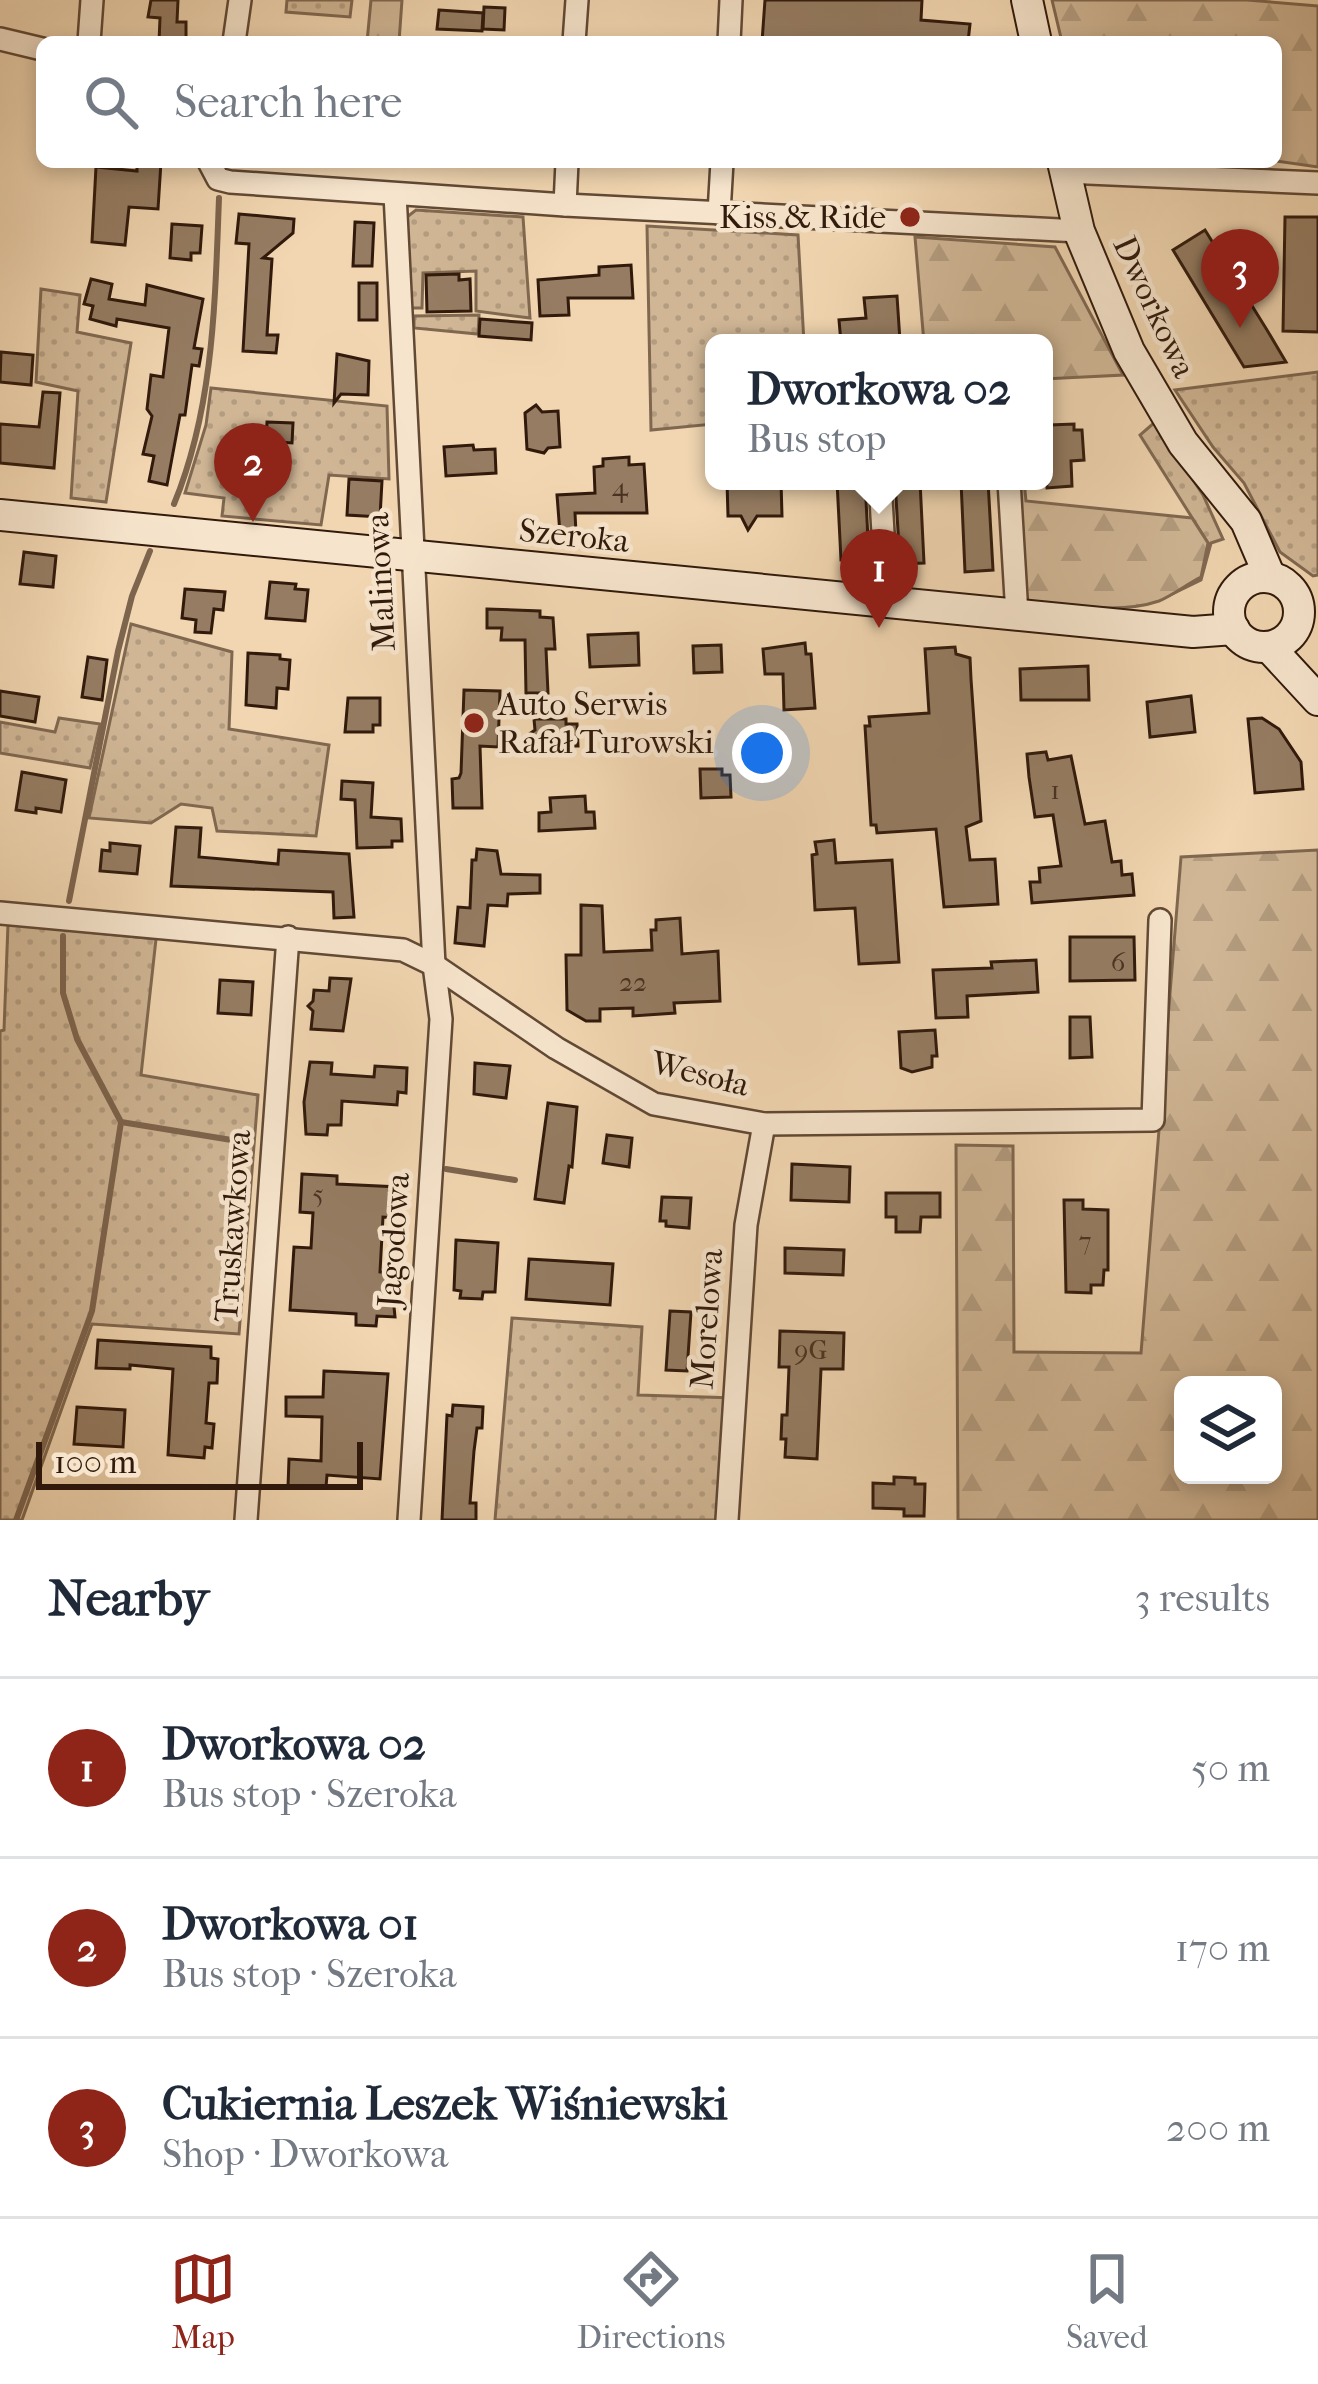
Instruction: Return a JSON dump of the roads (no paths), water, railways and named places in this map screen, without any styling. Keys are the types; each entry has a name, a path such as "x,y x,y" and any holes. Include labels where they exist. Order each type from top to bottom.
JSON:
{"street":[{"path":"89,36 92,0"},
{"path":"235,36 240,0"},
{"path":"574,36 577,0"},
{"path":"729,36 731,0"},
{"path":"1027,0 1035,36"},
{"path":"0,39 36,48"},
{"path":"212,168 218,178 230,182 394,194 1079,231"},
{"path":"565,205 567,168"},
{"path":"718,213 722,168"},
{"name":"Dworkowa","path":"1064,168 1079,231 1129,351 1203,471 1246,521 1248,586"},
{"path":"1080,168 1318,183"},
{"name":"Malinowa","path":"394,194 434,965"},
{"path":"880,490 886,603"},
{"path":"1010,490 1017,615"},
{"name":"Szeroka","path":"0,515 1193,632 1234,629"},
{"path":"1297,626 1285,640 1269,647 1252,645 1234,629 1229,614 1248,586 1288,586 1299,605 1297,626 1318,670"},
{"name":"Szeroka","path":"1141,627 1248,586"},
{"path":"1269,647 1318,700"},
{"name":"Wesoła","path":"0,913 403,950 654,1104 764,1124 1153,1120 1160,920"},
{"name":"Truskawkowa","path":"246,1520 288,937"},
{"name":"Jagodowa","path":"409,1520 441,1019 434,965"},
{"name":"Morelowa","path":"727,1520 746,1225 764,1124"}],"waterway":[{"path":"174,504 205,392 219,198"},
{"path":"69,901 118,651 150,551"},
{"path":"16,1520 92,1311 121,1122 77,1039 63,993 63,936"},
{"path":"121,1122 250,1143"},
{"path":"446,1169 515,1180"}],"place":[{"name":"Kiss & Ride","path":"910,217"},
{"name":"Cukiernia Leszek Wiśniewski","path":"1240,328"},
{"name":"Dworkowa 01","path":"253,522"},
{"name":"Dworkowa 02","path":"879,628"},
{"name":"Auto Serwis Rafał Turowski","path":"474,723"}]}
